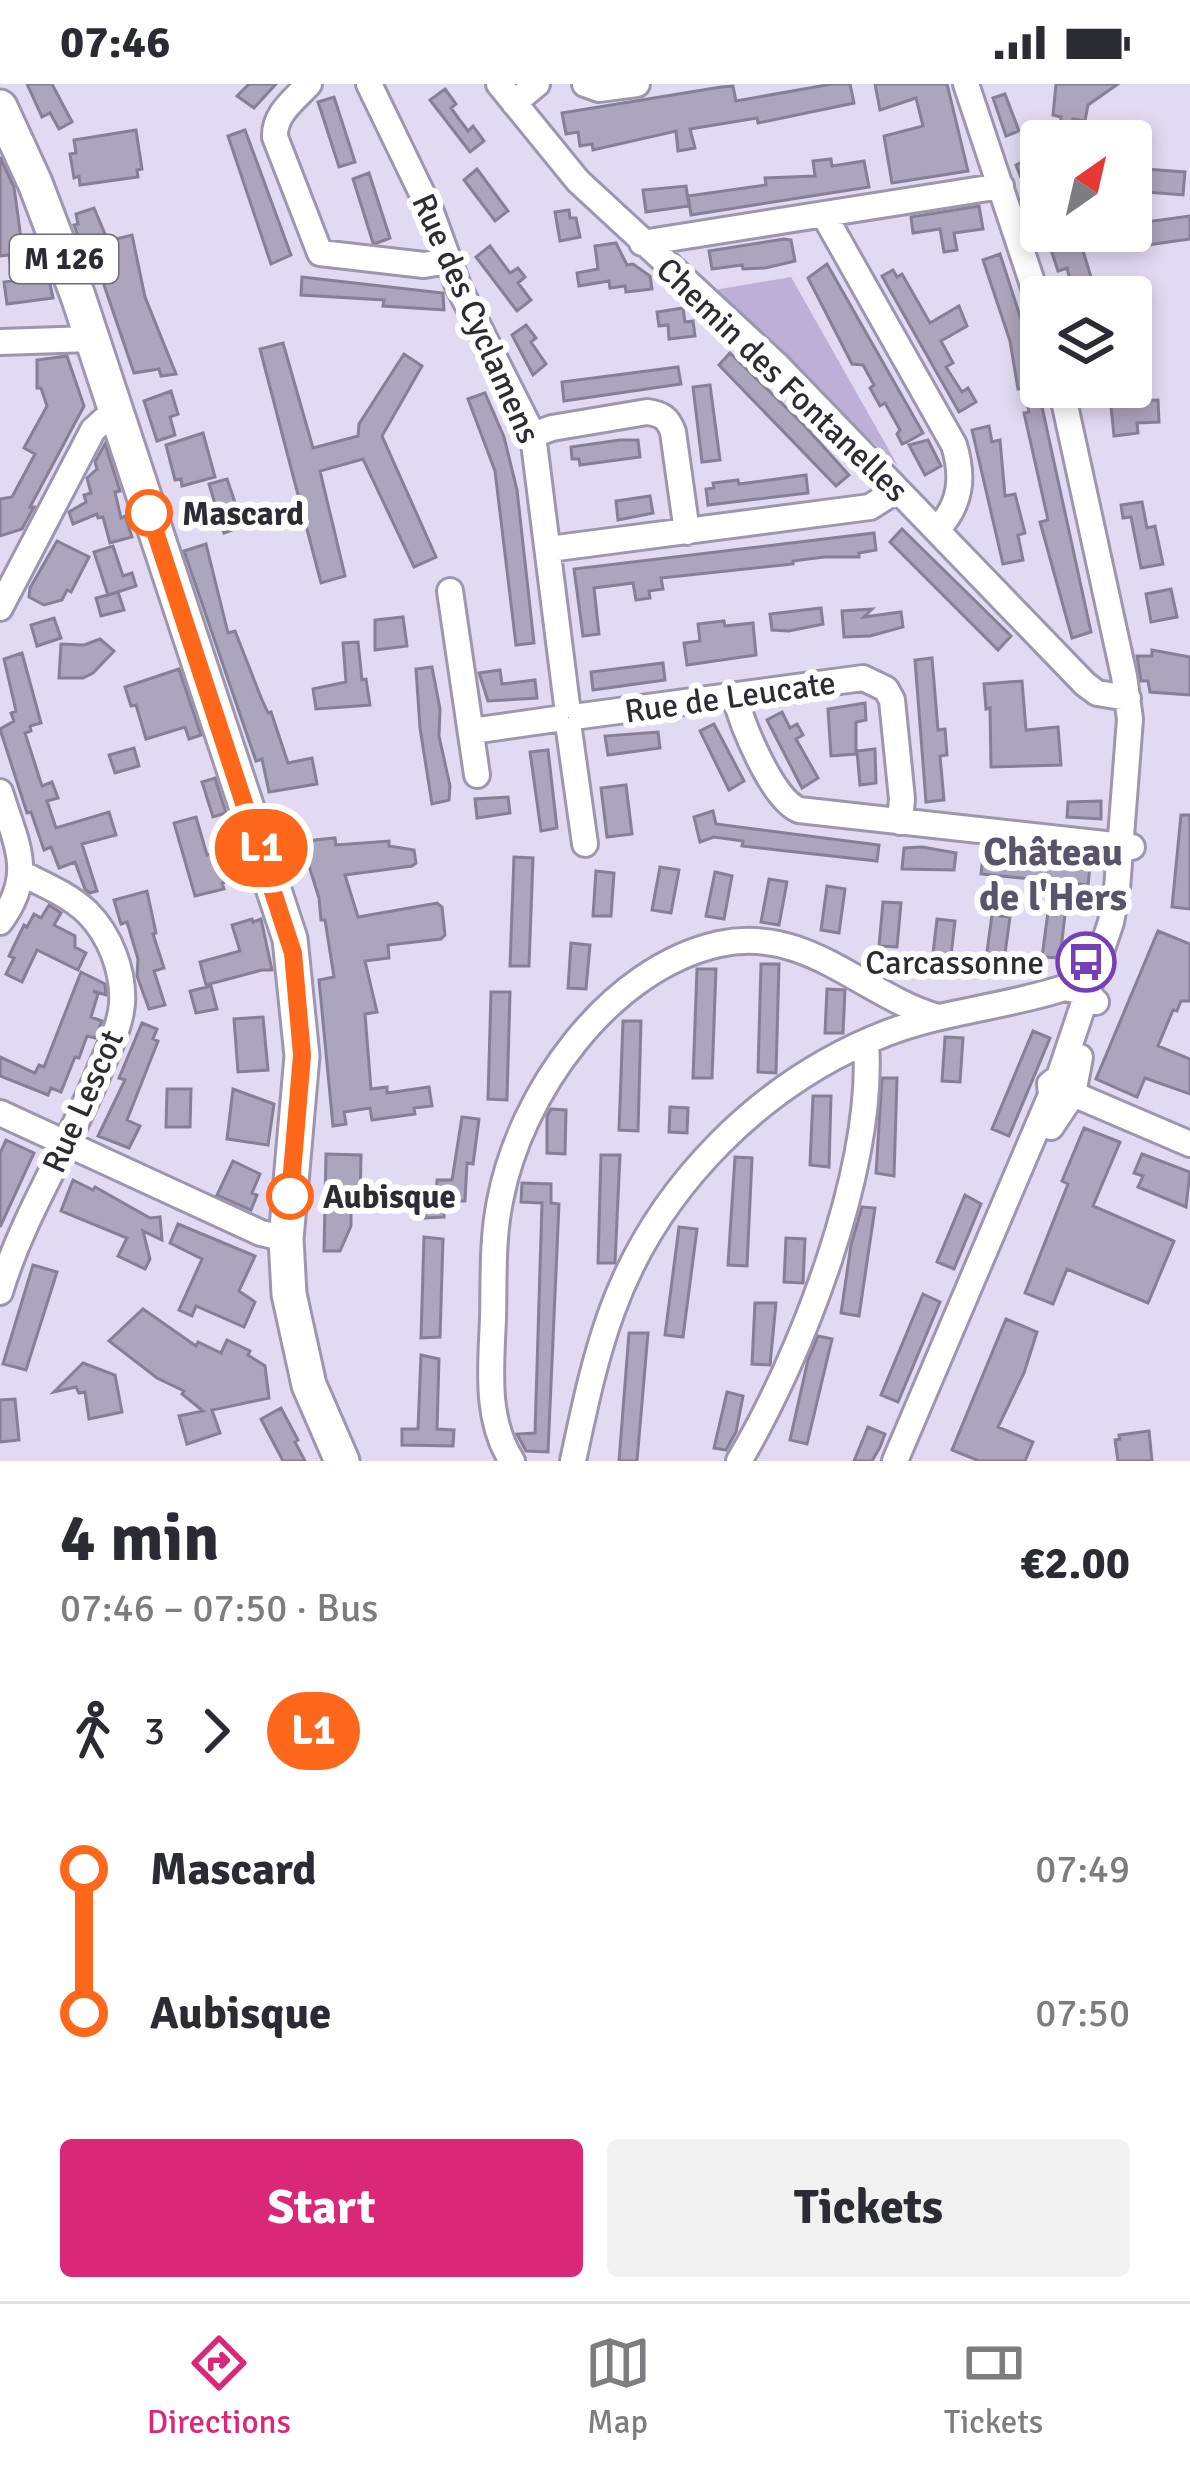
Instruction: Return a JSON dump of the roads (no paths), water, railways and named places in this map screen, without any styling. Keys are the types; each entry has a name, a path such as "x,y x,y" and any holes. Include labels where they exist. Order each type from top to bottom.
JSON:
{"main road":[{"name":"M 126","path":"0,107 34,183 91,339 293,953 302,1055 286,1239 289,1294 301,1358 343,1461"}],"street":[{"path":"309,84 280,116 275,137 320,253 424,265 448,262"},
{"name":"Rue des Cyclamens","path":"369,84 532,435 585,844"},
{"path":"507,94 537,84"},
{"path":"585,84 599,89 637,84"},
{"path":"965,84 1030,276"},
{"name":"Chemin des Fontanelles","path":"507,94 578,181 777,365 1097,693 1126,687"},
{"path":"642,243 1000,186"},
{"path":"824,215 954,445 960,487 953,512 938,530"},
{"path":"0,342 91,339"},
{"path":"905,1460 1064,1090 1111,922 1125,846 1126,687 1065,408"},
{"path":"532,435 658,413 674,432 687,532"},
{"path":"0,608 93,430 104,419 117,416"},
{"path":"549,549 870,507 897,490"},
{"path":"450,591 476,775"},
{"name":"Rue de Leucate","path":"472,731 863,678 886,689 892,700 900,821"},
{"path":"735,696 740,718 788,806 799,811 1125,846"},
{"path":"0,793 23,874 18,893 0,922"},
{"name":"Rue Lescot","path":"0,1292 18,1240 78,1123 117,1026 122,983 105,936 87,913 73,900 23,874"},
{"path":"512,1461 494,1418 490,1375 500,1201 529,1119 573,1044 607,1004 641,977 682,956 724,943 778,944 819,955 890,999 938,1017"},
{"path":"573,1461 589,1383 614,1306 636,1259 703,1160 776,1094 808,1071 876,1038 938,1017 1040,996 1088,1002"},
{"path":"739,1461 799,1339 834,1237 876,1038 893,1012 890,999"},
{"path":"1064,1090 1190,1144"},
{"path":"0,1113 261,1233 286,1239"}],"place":[{"name":"Mascard","path":"149,513"},
{"name":"Carcassonne","path":"1086,962"},
{"name":"Aubisque","path":"290,1196"}],"district":[{"name":"Château de l'Hers","path":"1053,874"}]}
